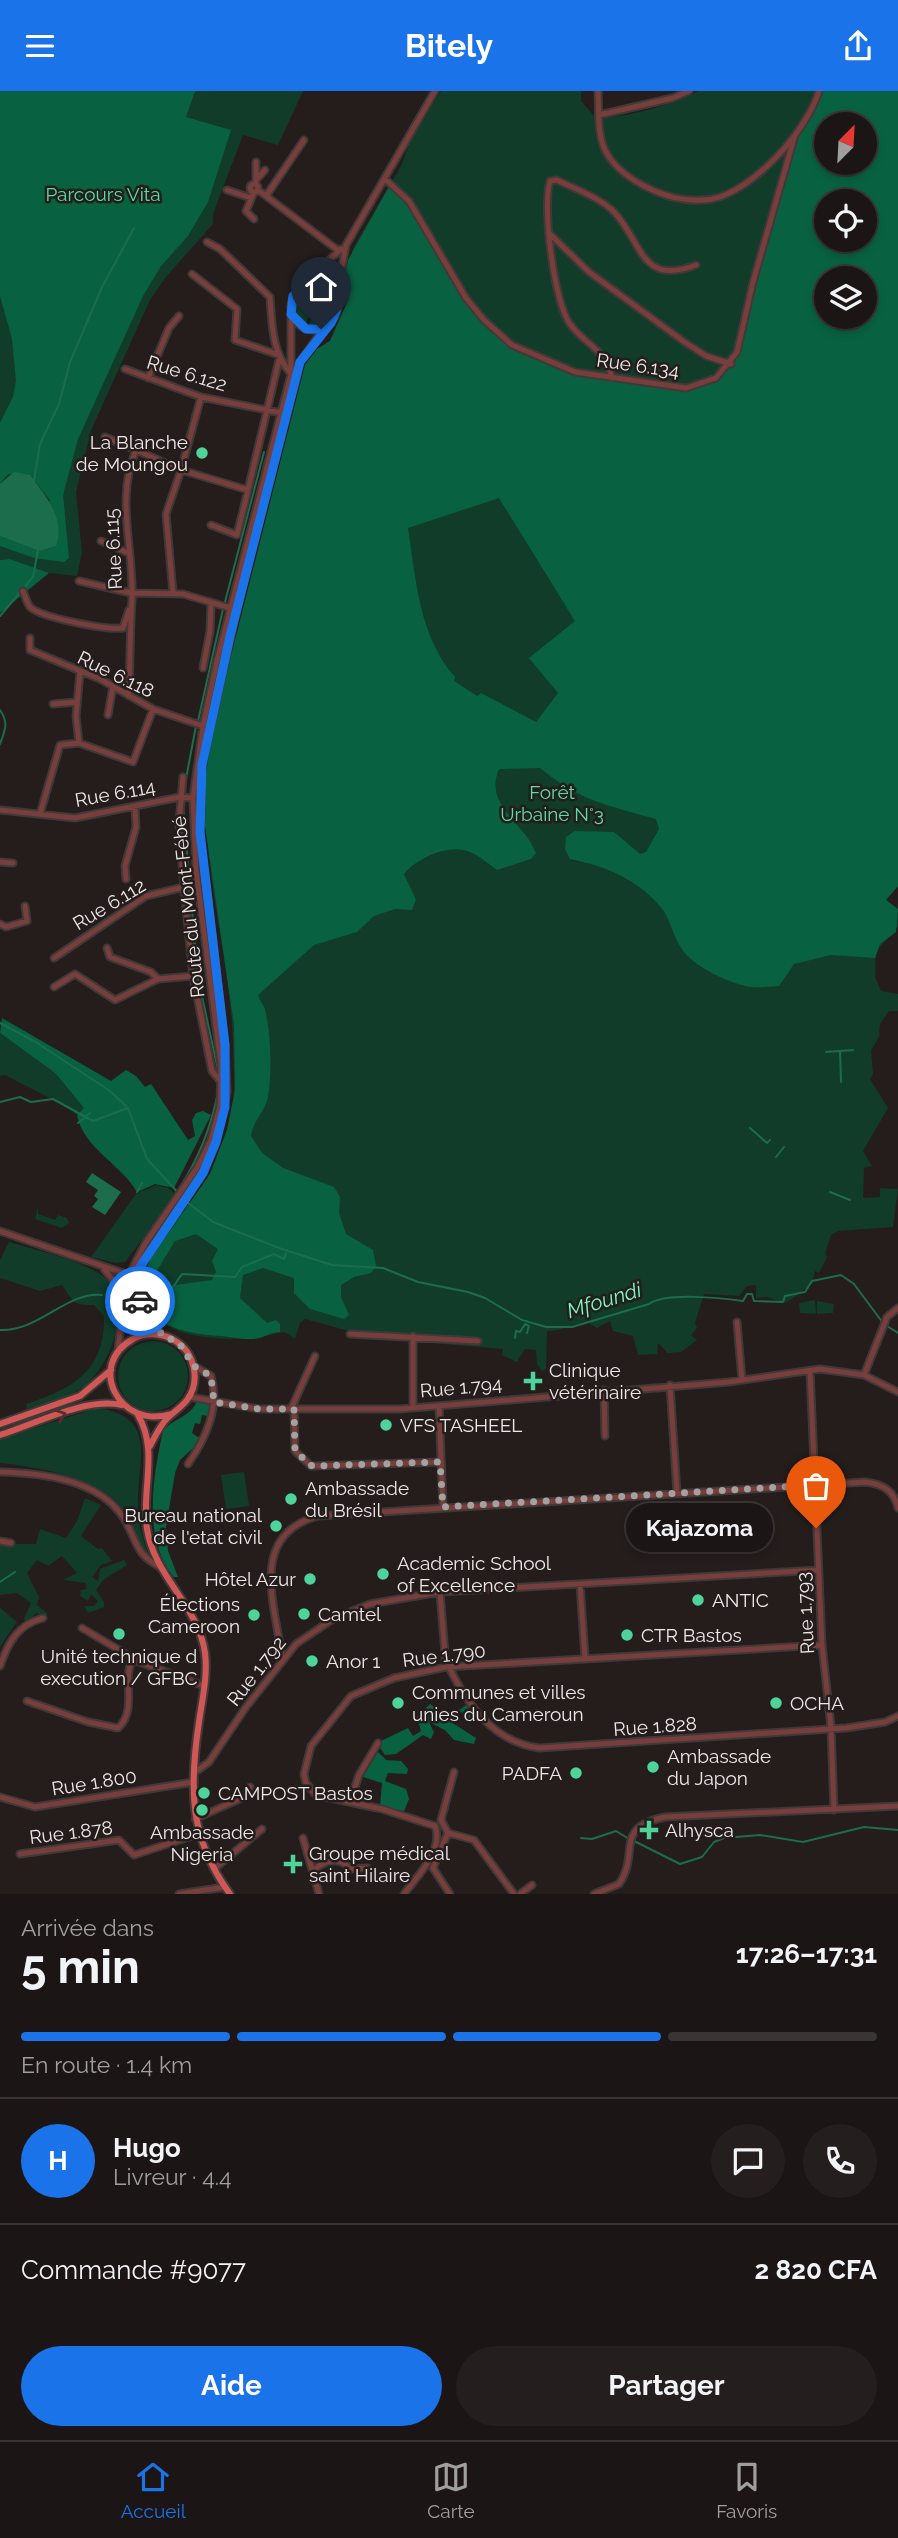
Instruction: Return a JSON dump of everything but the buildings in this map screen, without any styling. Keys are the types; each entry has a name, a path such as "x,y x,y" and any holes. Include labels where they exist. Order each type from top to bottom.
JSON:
{"main road":[{"path":"0,1424 80,1397 111,1370 118,1352 142,1335 162,1335 179,1343 194,1366 194,1387 190,1397 171,1413 150,1445"},
{"path":"111,1370 114,1391 123,1405 138,1415 160,1417 171,1413"},
{"path":"0,1435 88,1405 123,1405"},
{"path":"138,1415 150,1445 147,1527 160,1567 202,1639 206,1655 194,1782 195,1819 198,1834 214,1869 230,1894"}],"street":[{"path":"346,244 336,298 336,315 324,328 306,329 291,314 290,301 301,286 346,244 435,91"},
{"path":"598,91 603,146 626,175 678,200 714,198 741,185 764,169 795,135 820,93"},
{"path":"599,113 673,98 689,91"},
{"path":"551,235 589,271 691,346 706,356 731,363 741,342 753,282 795,135"},
{"path":"266,196 304,140"},
{"path":"255,188 256,162"},
{"path":"254,219 246,211 265,170"},
{"name":"Rue 6.134","path":"385,179 409,201 466,297 498,335 529,355 553,365 612,378 673,387 696,386 716,378 731,363"},
{"path":"612,378 604,356 578,334 564,313 554,275 548,184 557,180 612,210 638,252 658,269 681,271 696,265"},
{"path":"227,190 255,188 339,251"},
{"path":"207,242 220,249 270,297 272,333 279,358 291,374"},
{"path":"192,274 237,309 234,338 279,358"},
{"path":"301,286 321,284 336,298"},
{"name":"Route du Mont-Fébé","path":"118,1352 124,1294 129,1275 145,1244 197,1168 206,1150 220,1106 222,1083 196,870 193,798 202,726 291,374 291,314"},
{"path":"148,378 169,328 179,316"},
{"name":"Route du Mont-Fébé","path":"136,1278 152,1246 203,1173 216,1142 225,1107 225,1045 200,832 202,765 230,636 300,362 324,328"},
{"path":"211,525 237,535 279,358"},
{"name":"Rue 6.122","path":"125,369 201,397 268,408 282,413"},
{"path":"173,593 166,514 201,397"},
{"path":"105,437 181,470 248,489"},
{"name":"Rue 6.115","path":"129,696 131,593 125,516 127,476 136,450"},
{"path":"101,541 128,553"},
{"path":"79,581 131,593 173,593 230,608"},
{"path":"23,591 29,606 43,614 98,626 123,628 131,607"},
{"path":"203,668 210,631 211,602"},
{"name":"Rue 6.118","path":"30,638 30,650 113,686 153,709 202,726"},
{"path":"79,743 77,702 80,672"},
{"path":"108,715 113,686"},
{"path":"53,703 77,702"},
{"path":"40,814 60,745 79,743 134,761 153,709"},
{"path":"183,777 179,824 193,976 212,1071 222,1083"},
{"name":"Rue 6.114","path":"0,810 75,818 180,797 193,798"},
{"path":"126,879 125,866 136,827 135,807"},
{"path":"0,862 13,863"},
{"name":"Rue 6.112","path":"54,958 146,897 184,887"},
{"path":"0,924 6,927 27,921 25,906"},
{"path":"107,948 110,957 151,972 158,979"},
{"path":"54,987 75,974 115,1000 158,979 193,976"},
{"path":"0,1231 136,1278 140,1302 162,1335"},
{"path":"104,1269 124,1294"},
{"path":"864,1375 881,1328 887,1317 898,1308"},
{"path":"737,1322 742,1380"},
{"path":"350,1334 478,1341"},
{"path":"412,1408 413,1336"},
{"path":"315,1356 293,1409 295,1451 312,1466 440,1462"},
{"path":"188,1464 205,1439 214,1402 211,1376 194,1366"},
{"name":"Rue 1.794","path":"190,1397 259,1409 412,1408 742,1380 829,1369 864,1375 898,1392"},
{"name":"Rue 1.793","path":"810,1371 822,1644 831,1727 834,1811"},
{"path":"670,1385 677,1493"},
{"path":"604,1390 605,1436"},
{"path":"439,1406 443,1507"},
{"path":"0,1472 25,1472 59,1479 107,1499 124,1518 142,1556 160,1567"},
{"path":"282,1658 272,1582 273,1552 282,1534 304,1520 318,1516 877,1483 891,1493 898,1508"},
{"path":"0,1541 11,1543"},
{"name":"Rue 1.792","path":"195,1772 212,1758 282,1658 311,1632 354,1610 389,1599 440,1593 818,1570"},
{"path":"580,1584 585,1658"},
{"path":"440,1593 447,1667"},
{"path":"0,1666 12,1638 25,1625 43,1618"},
{"path":"82,1628 136,1660 204,1686"},
{"name":"Rue 1.790","path":"404,1894 426,1865 437,1840 435,1826 316,1795 306,1783 306,1761 322,1730 351,1696 415,1671 447,1667 822,1644"},
{"path":"27,1701 88,1722 118,1728 126,1714 131,1695 128,1671 136,1660"},
{"name":"Rue 1.828","path":"447,1667 469,1703 486,1722 521,1745 577,1747 846,1728 885,1722 898,1716"},
{"path":"350,1802 359,1775 378,1743"},
{"path":"454,1772 441,1820 448,1833 474,1840 517,1894 532,1885"},
{"name":"Rue 1.800","path":"0,1797 35,1807 194,1782"},
{"path":"195,1819 244,1797 250,1787"},
{"path":"594,1894 619,1884 628,1865 632,1833 646,1821 665,1817 898,1806"},
{"path":"214,1869 262,1829"},
{"path":"433,1868 448,1833"},
{"name":"Rue 1.878","path":"20,1854 119,1840 134,1855 198,1834"},
{"path":"303,1838 319,1894"},
{"path":"313,1871 325,1862 334,1860 347,1864 350,1869 368,1868"},
{"path":"426,1865 433,1868 450,1894"},
{"path":"179,1894 225,1887"}],"green space":[{"name":"Parcours Vita","path":"0,91 303,91 278,145 243,135 213,214 213,224 166,277 150,300 92,428 76,492 82,552 77,576 49,573 10,559 0,560"},
{"name":"Parcours Vita","path":"0,91 195,91 186,117 231,130 208,202 188,236 161,266 143,296 78,439 63,495 69,558 64,562 34,558 0,546 0,536 39,551 50,500 30,475 8,474 0,484 0,423 13,397 16,381 12,339 0,296"},
{"name":"Forêt Urbaine N°3","path":"441,91 581,91 581,101 595,117 608,117 648,110 699,91 898,91 898,886 886,900 898,909 898,927 876,951 875,977 881,991 898,994 898,1011 889,1011 880,1024 879,1037 871,1050 873,1074 870,1079 888,1108 863,1151 872,1166 864,1168 863,1198 880,1197 880,1188 898,1189 893,1227 838,1231 831,1235 825,1253 827,1257 819,1273 815,1271 812,1284 784,1303 767,1297 756,1298 756,1285 747,1286 739,1296 704,1294 695,1323 697,1328 691,1335 697,1340 681,1352 668,1353 658,1343 657,1354 638,1355 633,1336 613,1331 610,1321 597,1328 590,1324 591,1321 547,1331 546,1369 542,1371 537,1364 536,1350 525,1349 517,1362 502,1355 503,1349 419,1342 407,1337 349,1331 305,1319 300,1323 295,1339 285,1332 255,1338 212,1338 196,1336 168,1326 148,1307 143,1291 145,1274 162,1238 200,1189 213,1167 232,1110 234,1076 231,1015 205,815 206,777 213,727 305,365 317,349 330,341 349,298 345,276 353,248 401,166 411,140"},
{"path":"819,91 898,91 898,886 886,900 898,909 896,932 880,944 875,958 831,955 794,964 779,986 752,987 724,979 703,968 687,955 664,911 650,896 619,875 570,859 565,849 566,837 575,831 614,832 640,854 646,852 659,829 656,819 581,795 540,768 499,769 496,793 507,813 531,842 536,853 531,859 497,870 478,856 464,850 448,850 423,859 404,874 416,900 412,910 395,909 374,916 357,932 314,945 258,995 267,1019 270,1076 268,1097 251,1136 262,1153 283,1168 334,1187 340,1197 339,1213 346,1234 373,1250 376,1266 371,1273 354,1277 341,1285 341,1297 349,1315 344,1319 310,1309 294,1293 294,1278 263,1268 243,1275 240,1298 267,1323 276,1320 280,1324 280,1332 245,1339 186,1331 159,1319 150,1309 145,1296 145,1280 150,1260 210,1174 227,1130 235,1090 234,1025 205,826 206,774 213,727 305,365 317,349 330,341 349,298 345,276 348,260 391,183 399,189 466,298 512,345 575,372 673,387 696,386 724,371 731,364 795,135","holes":["499,498 575,621 529,658 558,693 536,722 481,693 477,696 454,681 455,677 443,661 426,626 408,528","196,1234 218,1249 212,1261 216,1272 212,1280 153,1288 152,1279 175,1241"]},
{"path":"307,287 319,287 314,302 297,296"},
{"path":"322,288 333,299 333,313 317,306"},
{"path":"296,298 312,307 306,324 295,313"},
{"path":"316,307 332,314 321,324 309,325"},
{"path":"10,559 49,573 0,613 0,560"},
{"path":"2,1018 111,1081 126,1070 136,1076 145,1087 151,1084 188,1140 195,1136 192,1120 196,1113 203,1111 211,1115 174,1188 155,1184 137,1192 87,1137 77,1115 84,1108 55,1073 0,1033"},
{"path":"0,1033 55,1073 84,1108 77,1115 5,1075 0,1076"},
{"path":"156,1185 168,1188 177,1195 125,1262 116,1263 91,1257 136,1194"},
{"path":"38,1207 38,1214 55,1220 58,1215 67,1218 69,1223 62,1228 35,1219"},
{"path":"9,1242 59,1256 96,1272 114,1289 118,1303 118,1319 110,1351 93,1378 70,1394 27,1409 26,1404 58,1392 83,1375 99,1351 104,1316 94,1305 81,1304 71,1299 62,1285 40,1291 0,1278 0,1260"},
{"path":"815,1300 816,1314 800,1313 799,1303"},
{"path":"817,1301 834,1304 833,1313 817,1314"},
{"path":"160,1341 173,1347 182,1356 186,1362 186,1390 178,1401 167,1409 146,1411 128,1401 120,1390 118,1369 128,1351 139,1343"},
{"path":"197,1401 210,1405 207,1416 202,1415 200,1424 195,1423 192,1433 202,1440 180,1460 175,1473 166,1527 168,1551 178,1577 174,1577 157,1545 153,1507 156,1467 163,1431 186,1415"},
{"path":"97,1408 117,1413 130,1421 138,1432 141,1459 138,1514 149,1557 140,1549 130,1520 118,1502 104,1492 88,1483 51,1471 0,1463 0,1439"},
{"path":"244,1472 249,1506 226,1509 221,1475"},
{"path":"85,1498 101,1505 81,1536 98,1549 102,1548 112,1561 101,1565 92,1577 98,1581 100,1569 124,1560 127,1565 103,1580 96,1590 104,1602 104,1607 88,1613 84,1606 94,1606 98,1601 91,1594 88,1601 80,1596 81,1590 86,1589 86,1583 63,1580 77,1573 62,1556 48,1566 37,1560 27,1573 39,1597 37,1605 48,1614 44,1616 36,1613 27,1623 24,1619 31,1603 17,1593 0,1595 0,1544 36,1544 40,1529 66,1538 77,1521"},
{"path":"0,1608 17,1622 0,1647"},
{"path":"430,1704 450,1717 466,1705 475,1719 473,1721 461,1712 451,1722 476,1738 474,1744 454,1740 445,1730 429,1722 434,1732 431,1739 423,1735 396,1754 385,1755 380,1748 381,1741 408,1728 413,1736 421,1731 417,1717"},
{"path":"378,1752 386,1760 401,1761 408,1769 407,1774 388,1773 385,1781 406,1789 409,1799 404,1811 380,1806 382,1783 363,1777"}],"shaded area":[{"path":"14,472 30,475 47,499 58,526 56,546 39,551 0,536 0,484"},
{"path":"92,1173 121,1192 105,1215 92,1207 98,1199 94,1196 98,1190 86,1182"}],"waterway":[{"path":"34,480 40,444 59,404 70,362 102,287 134,228"},
{"path":"225,602 264,452"},
{"path":"0,616 33,577 38,550"},
{"path":"198,721 223,609"},
{"path":"0,710 5,723 0,744"},
{"path":"184,789 196,726"},
{"path":"183,805 198,978 218,1070"},
{"path":"0,1023 34,1041 110,1091 128,1108 147,1159 183,1198"},
{"path":"826,1052 853,1050"},
{"path":"840,1051 841,1082"},
{"path":"178,1190 203,1143 218,1092"},
{"path":"0,1102 20,1097 31,1102 53,1099 93,1121 128,1108"},
{"path":"78,1123 90,1113"},
{"path":"750,1128 767,1143 770,1140"},
{"path":"776,1157 784,1147"},
{"path":"137,1192 142,1183"},
{"path":"830,1192 850,1200"},
{"name":"Mfoundi","path":"187,1202 213,1222 279,1248 332,1265 383,1268 418,1282 468,1292 485,1298 522,1320 546,1327 572,1327 667,1298 743,1301 747,1294 752,1294 754,1301 783,1302 785,1296 805,1292 812,1281 841,1275 854,1284 883,1323"},
{"path":"153,1294 173,1287 182,1274 235,1277 242,1267 274,1254 284,1259 287,1250"},
{"name":"Mfoundi","path":"0,1330 27,1325 77,1299 102,1295"},
{"path":"515,1338 516,1331 520,1332 525,1324 529,1326 527,1333"},
{"name":"Mfoundi","path":"887,1326 898,1333"},
{"path":"0,1582 15,1572"},
{"path":"634,1841 680,1864 702,1857 714,1842 724,1838 760,1835 803,1842 864,1827 898,1830"},
{"path":"581,1838 592,1839 616,1831 629,1839"}],"way so far":[{"path":"140,1301 162,1335 179,1343 186,1349 194,1366 211,1376 214,1402 259,1409 294,1409 295,1451 312,1466 440,1462 443,1507 814,1485 816,1528"}],"place":[{"name":"La Blanche de Moungou","path":"202,453"},
{"name":"Clinique vétérinaire","path":"533,1381"},
{"name":"VFS TASHEEL","path":"386,1425"},
{"name":"Ambassade du Brésil","path":"291,1499"},
{"name":"Bureau national de l'etat civil","path":"276,1526"},
{"name":"Kajazoma","path":"816,1528"},
{"name":"Academic School of Excellence","path":"383,1574"},
{"name":"Hôtel Azur","path":"310,1579"},
{"name":"ANTIC","path":"698,1600"},
{"name":"Camtel","path":"304,1614"},
{"name":"Élections Cameroon","path":"254,1615"},
{"name":"Unité technique d execution / GFBC","path":"119,1634"},
{"name":"CTR Bastos","path":"627,1635"},
{"name":"Anor 1","path":"312,1661"},
{"name":"Communes et villes unies du Cameroun","path":"398,1703"},
{"name":"OCHA","path":"776,1703"},
{"name":"Ambassade du Japon","path":"653,1767"},
{"name":"PADFA","path":"576,1773"},
{"name":"CAMPOST Bastos","path":"204,1793"},
{"name":"Ambassade Nigeria","path":"202,1810"},
{"name":"Alhysca","path":"649,1830"},
{"name":"Groupe médical saint Hilaire","path":"293,1864"}],"route":[{"path":"140,1301 136,1278 140,1267 203,1173 216,1142 225,1107 225,1045 200,832 202,765 230,636 300,362 304,353 336,315 336,298 330,289 314,283 301,286 290,301 291,314 306,329 321,329"}]}
